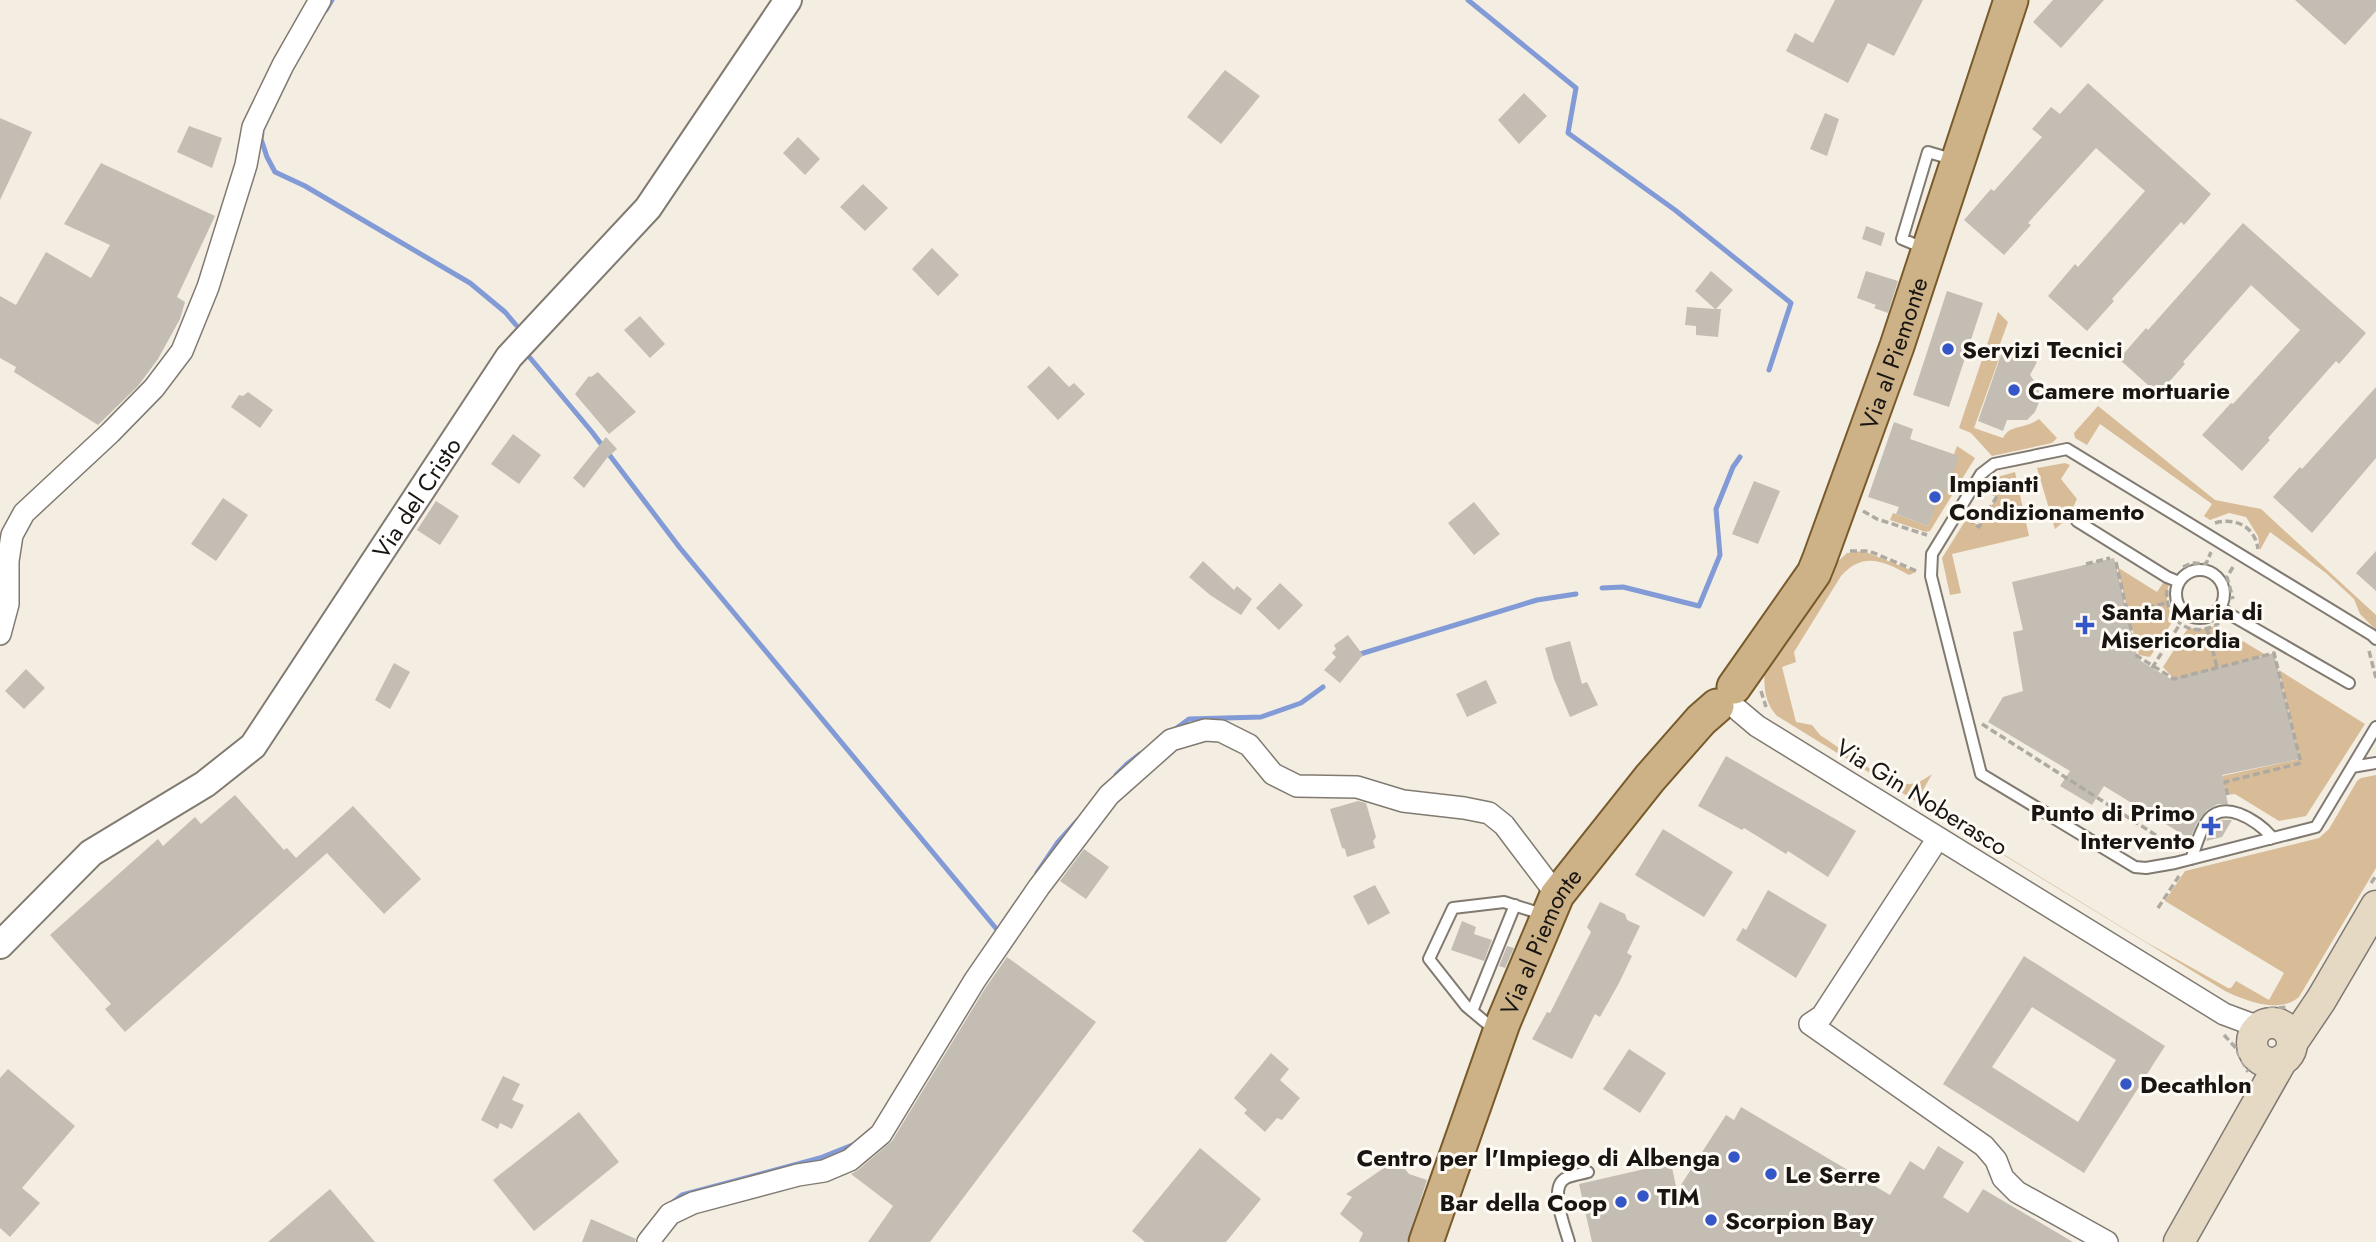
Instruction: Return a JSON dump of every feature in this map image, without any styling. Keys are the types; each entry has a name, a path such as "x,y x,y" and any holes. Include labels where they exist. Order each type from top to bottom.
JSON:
{"main road":[{"name":"Via al Piemonte","path":"1432,1235 1500,1034 1552,905 1650,778 1701,720 1729,701 1817,566 1892,359 2011,0"},
{"path":"2179,1242 2256,1107 2268,1048 2321,1000 2376,906"}],"street":[{"path":"0,634 8,604 10,544 24,513 154,388 182,351 208,287 246,165 253,127 320,0"},
{"name":"Via del Cristo","path":"3,934 91,853 205,784 253,746 509,357 648,208 788,0"},
{"name":"Via Gin Noberasco","path":"1729,701 1757,726 1938,838 2222,1023 2268,1048"},
{"path":"648,1242 670,1214 693,1203 798,1175 824,1171 850,1160 881,1135 975,981 1046,877 1109,796 1171,740 1205,730 1221,732 1249,745 1273,774 1297,786 1357,787 1403,801 1489,813 1504,825 1552,905"},
{"path":"1938,838 1822,1016 1810,1024 1984,1146 1997,1160 2003,1178 2017,1192 2104,1241"}],"lane":[{"path":"2376,639 2067,449 1994,464 1981,474 1932,554 1930,569 1981,774 2135,866 2146,867 2191,859 2316,827 2376,727"},
{"path":"2077,521 2175,581"},
{"path":"2175,581 2197,569 2211,572 2220,580 2224,594 2224,610"},
{"path":"2175,581 2175,598 2182,611 2195,618 2209,617 2224,610"},
{"path":"2224,610 2349,683"},
{"path":"2352,767 2376,763"},
{"path":"2191,859 2206,823 2214,813 2229,810 2237,813 2265,829 2271,836 2270,839"},
{"path":"1500,1034 1466,1006 1429,959 1453,908 1504,902 1515,905 1552,905"},
{"path":"1472,1011 1515,905"},
{"path":"1569,1242 1557,1199 1559,1185 1564,1179 1588,1172"}],"path":[{"path":"1961,528 1967,518 1979,527 1997,496 1985,489 1990,481"},
{"path":"1858,505 1877,519 1923,535 1932,533"},
{"path":"2209,527 2225,521 2242,524 2257,542 2258,553"},
{"path":"2204,548 2212,553 2206,564 2192,563 2184,566 2175,581 2167,587 2167,603 2174,619 2180,624 2194,629 2207,629 2222,621 2224,610 2233,597 2227,574 2236,567"},
{"path":"2086,564 2115,556 2137,656 2174,679 2274,653 2301,763 2225,782 2230,801 2219,802"},
{"path":"2127,612 2167,603"},
{"path":"2153,667 2180,624"},
{"path":"2207,629 2217,668"},
{"path":"2367,648 2376,678"},
{"path":"1979,730 1976,720 2181,851"},
{"path":"2222,1023 2248,1069 2268,1048"}],"shaded area":[{"path":"1998,312 2008,322 1996,355 2000,356 1974,428 2003,438 2009,431 2039,419 2057,438 2052,443 1992,456 1971,433 1959,428"},
{"path":"2098,406 2215,500 2261,509 2376,615 2376,630 2360,614 2354,599 2326,573 2270,532 2260,550 2258,536 2246,517 2229,513 2210,520 2204,516 2212,504 2100,424 2087,445 2075,438 2074,433"},
{"path":"1957,446 1975,458 1930,531 1890,520 1893,513 1928,526"},
{"path":"2065,463 2070,465 2061,479 2077,499 2068,518 2055,529 2037,468"},
{"path":"2015,472 2029,536 1952,554 1961,593 1950,595 1942,558 1967,518 1979,526 1997,497 1985,489 1994,478"},
{"path":"1863,551 1916,572 1909,575 1882,563 1866,561 1857,563 1841,576 1794,652 1796,662 1782,667 1796,722 1812,725 1820,735 1887,778 1914,784 1932,774 1917,801 2146,942 2228,988 2236,981 2269,1000 2284,973 2165,901 2185,871 2319,838 2329,829 2357,781 2376,775 2376,868 2299,997 2282,1005 2272,1005 2252,1002 2225,991 1777,716 1766,694 1765,669 1834,565 1847,553"},
{"path":"2117,567 2157,592 2167,577 2171,580 2167,600 2174,619 2150,657 2139,655"},
{"path":"2216,625 2266,655 2174,679 2163,667 2188,628 2207,629"},
{"path":"2279,670 2365,724 2306,816 2279,821 2235,794 2226,795 2222,776 2300,759"}],"building":[{"path":"1835,0 1923,0 1894,56 1868,43 1848,83 1786,51 1795,33 1813,43"},
{"path":"2053,0 2104,0 2061,48 2033,22"},
{"path":"2295,0 2376,0 2376,11 2345,45"},
{"path":"1225,70 1260,96 1221,144 1187,117"},
{"path":"2088,83 2211,194 2184,225 2181,222 2087,331 2048,296 2075,264 2078,267 2145,191 2096,148 2028,223 2031,225 2004,255 1964,220 2042,137 2032,129 2051,107 2060,114"},
{"path":"1524,93 1547,116 1519,144 1498,120"},
{"path":"1825,113 1839,119 1827,156 1810,149"},
{"path":"0,118 32,132 0,200"},
{"path":"189,126 222,138 212,168 177,152"},
{"path":"798,137 820,159 805,175 783,153"},
{"path":"101,163 215,216 177,297 185,302 180,319 158,359 138,386 98,425 14,372 16,367 0,358 0,296 16,305 46,252 91,278 110,245 64,224"},
{"path":"863,184 888,208 865,231 840,207"},
{"path":"2243,223 2366,333 2339,364 2336,361 2242,471 2202,435 2300,330 2251,285 2158,394 2119,359"},
{"path":"1866,226 1885,233 1881,246 1862,239"},
{"path":"932,248 959,275 938,296 912,269"},
{"path":"1711,271 1733,290 1716,309 1721,309 1718,337 1696,335 1696,326 1685,325 1687,307 1715,309 1695,291"},
{"path":"1866,271 1898,281 1888,313 1857,298"},
{"name":"Servizi Tecnici","path":"1947,291 1983,303 1949,407 1913,395"},
{"path":"640,316 665,344 650,358 624,330"},
{"name":"Camere mortuarie","path":"2002,352 2019,359 2021,355 2037,362 2030,375 2038,386 2039,394 2035,412 2027,420 2007,420 2003,431 1978,421"},
{"path":"1049,366 1069,387 1074,383 1085,394 1058,420 1027,387"},
{"path":"598,372 636,412 609,434 575,394 589,376"},
{"path":"2376,387 2376,458 2312,533 2273,497"},
{"path":"248,392 273,410 260,428 231,407 239,395 243,396"},
{"path":"1894,422 1913,429 1910,439 1959,456 1941,505 1937,503 1928,526 1896,514 1899,507 1868,497"},
{"path":"513,434 541,455 519,484 491,464"},
{"path":"606,437 617,449 584,488 573,478"},
{"path":"1754,481 1780,491 1758,544 1732,534"},
{"path":"223,498 248,515 216,561 191,544"},
{"path":"436,501 459,516 440,545 417,530"},
{"path":"1474,502 1500,534 1474,555 1448,523"},
{"path":"2376,551 2376,591 2356,573"},
{"path":"2114,558 2138,659 2152,668 2171,679 2274,653 2300,759 2222,775 2228,804 2218,804 2207,810 2190,839 2104,786 2092,805 2060,786 2070,771 1988,722 2003,697 2023,691 2013,632 2023,630 2012,582"},
{"path":"1203,561 1234,590 1237,586 1252,599 1241,615 1210,595 1189,577"},
{"path":"1280,583 1303,605 1279,630 1256,608"},
{"path":"1348,635 1363,655 1340,683 1324,670 1336,657 1332,653 1336,649 1334,645"},
{"path":"1570,641 1582,684 1587,682 1598,705 1570,717 1545,648"},
{"path":"394,663 410,672 390,709 375,700"},
{"path":"26,669 45,688 24,709 5,691"},
{"path":"1486,680 1497,703 1467,717 1456,694"},
{"path":"1726,756 1856,831 1828,877 1788,851 1786,854 1744,828 1742,830 1698,806"},
{"path":"235,795 284,850 287,848 296,858 353,806 421,879 384,914 327,853 125,1032 105,1009 111,1004 50,935 158,839 163,846 195,817 201,824"},
{"path":"1358,801 1366,803 1376,837 1373,841 1375,848 1347,857 1330,809"},
{"path":"2222,820 2232,820 2222,837 2206,841 2212,828"},
{"path":"1663,829 1733,872 1704,917 1635,875"},
{"path":"1084,849 1109,867 1086,899 1060,881"},
{"path":"1375,885 1390,913 1368,925 1353,896"},
{"path":"1768,890 1827,925 1796,978 1736,940 1743,928 1746,930"},
{"path":"1600,902 1625,914 1627,920 1640,926 1627,953 1632,956 1619,983 1600,1017 1595,1014 1572,1059 1532,1039 1547,1012 1550,1013 1591,932 1587,927"},
{"path":"1462,921 1476,927 1474,934 1492,940 1484,961 1451,950"},
{"path":"1507,946 1514,948 1505,968 1499,966"},
{"path":"2024,956 2165,1046 2084,1173 1943,1084","holes":["2032,1007 2116,1060 2078,1122 1992,1067"]},
{"path":"1007,957 1096,1022 930,1242 868,1242 893,1206 851,1174 892,1141"},
{"path":"1629,1049 1666,1073 1640,1113 1603,1089"},
{"path":"1271,1053 1289,1069 1280,1080 1300,1098 1282,1120 1277,1118 1265,1132 1244,1113 1247,1110 1234,1098"},
{"path":"8,1069 75,1126 22,1188 40,1203 10,1237 0,1228 0,1078"},
{"path":"503,1076 520,1084 512,1100 524,1105 512,1129 500,1123 498,1129 481,1120"},
{"name":"Le Serre","path":"1741,1107 1890,1195 1910,1161 1924,1170 1938,1146 1964,1162 1943,1197 1968,1213 1983,1189 2073,1242 1592,1242 1579,1184 1671,1163 1677,1191 1726,1115 1734,1120"},
{"path":"579,1112 619,1162 534,1231 493,1180"},
{"path":"1200,1148 1261,1199 1226,1242 1145,1242 1132,1231"},
{"path":"1397,1159 1409,1174 1427,1180 1407,1242 1359,1242 1363,1233 1340,1214 1352,1197 1346,1194"},
{"path":"330,1189 375,1242 268,1242"},
{"path":"591,1219 636,1239 635,1242 582,1242"}],"waterway":[{"path":"326,10 332,0"},
{"path":"1468,0 1576,88 1568,133 1675,210 1791,303 1769,370"},
{"path":"262,133 261,139 275,172 305,186 470,283 505,312 516,325"},
{"path":"527,351 680,548 999,932 997,935"},
{"path":"1602,588 1623,587 1699,606 1720,555 1716,509 1733,467 1740,457"},
{"path":"1357,655 1537,600 1576,594"},
{"path":"1174,730 1189,719 1261,717 1301,703 1323,687"},
{"path":"1116,775 1140,754"},
{"path":"1037,873 1058,842 1078,820"},
{"path":"672,1203 682,1195 820,1158 855,1144"}],"place":[{"name":"Servizi Tecnici","path":"1948,349"},
{"name":"Camere mortuarie","path":"2014,390"},
{"name":"Impianti Condizionamento","path":"1935,497"},
{"name":"Santa Maria di Misericordia","path":"2085,625"},
{"name":"Punto di Primo Intervento","path":"2211,826"},
{"name":"Decathlon","path":"2126,1084"},
{"name":"Centro per l'Impiego di Albenga","path":"1734,1157"},
{"name":"Le Serre","path":"1771,1174"},
{"name":"TIM","path":"1643,1196"},
{"name":"Bar della Coop","path":"1621,1202"},
{"name":"Scorpion Bay","path":"1711,1220"}]}
